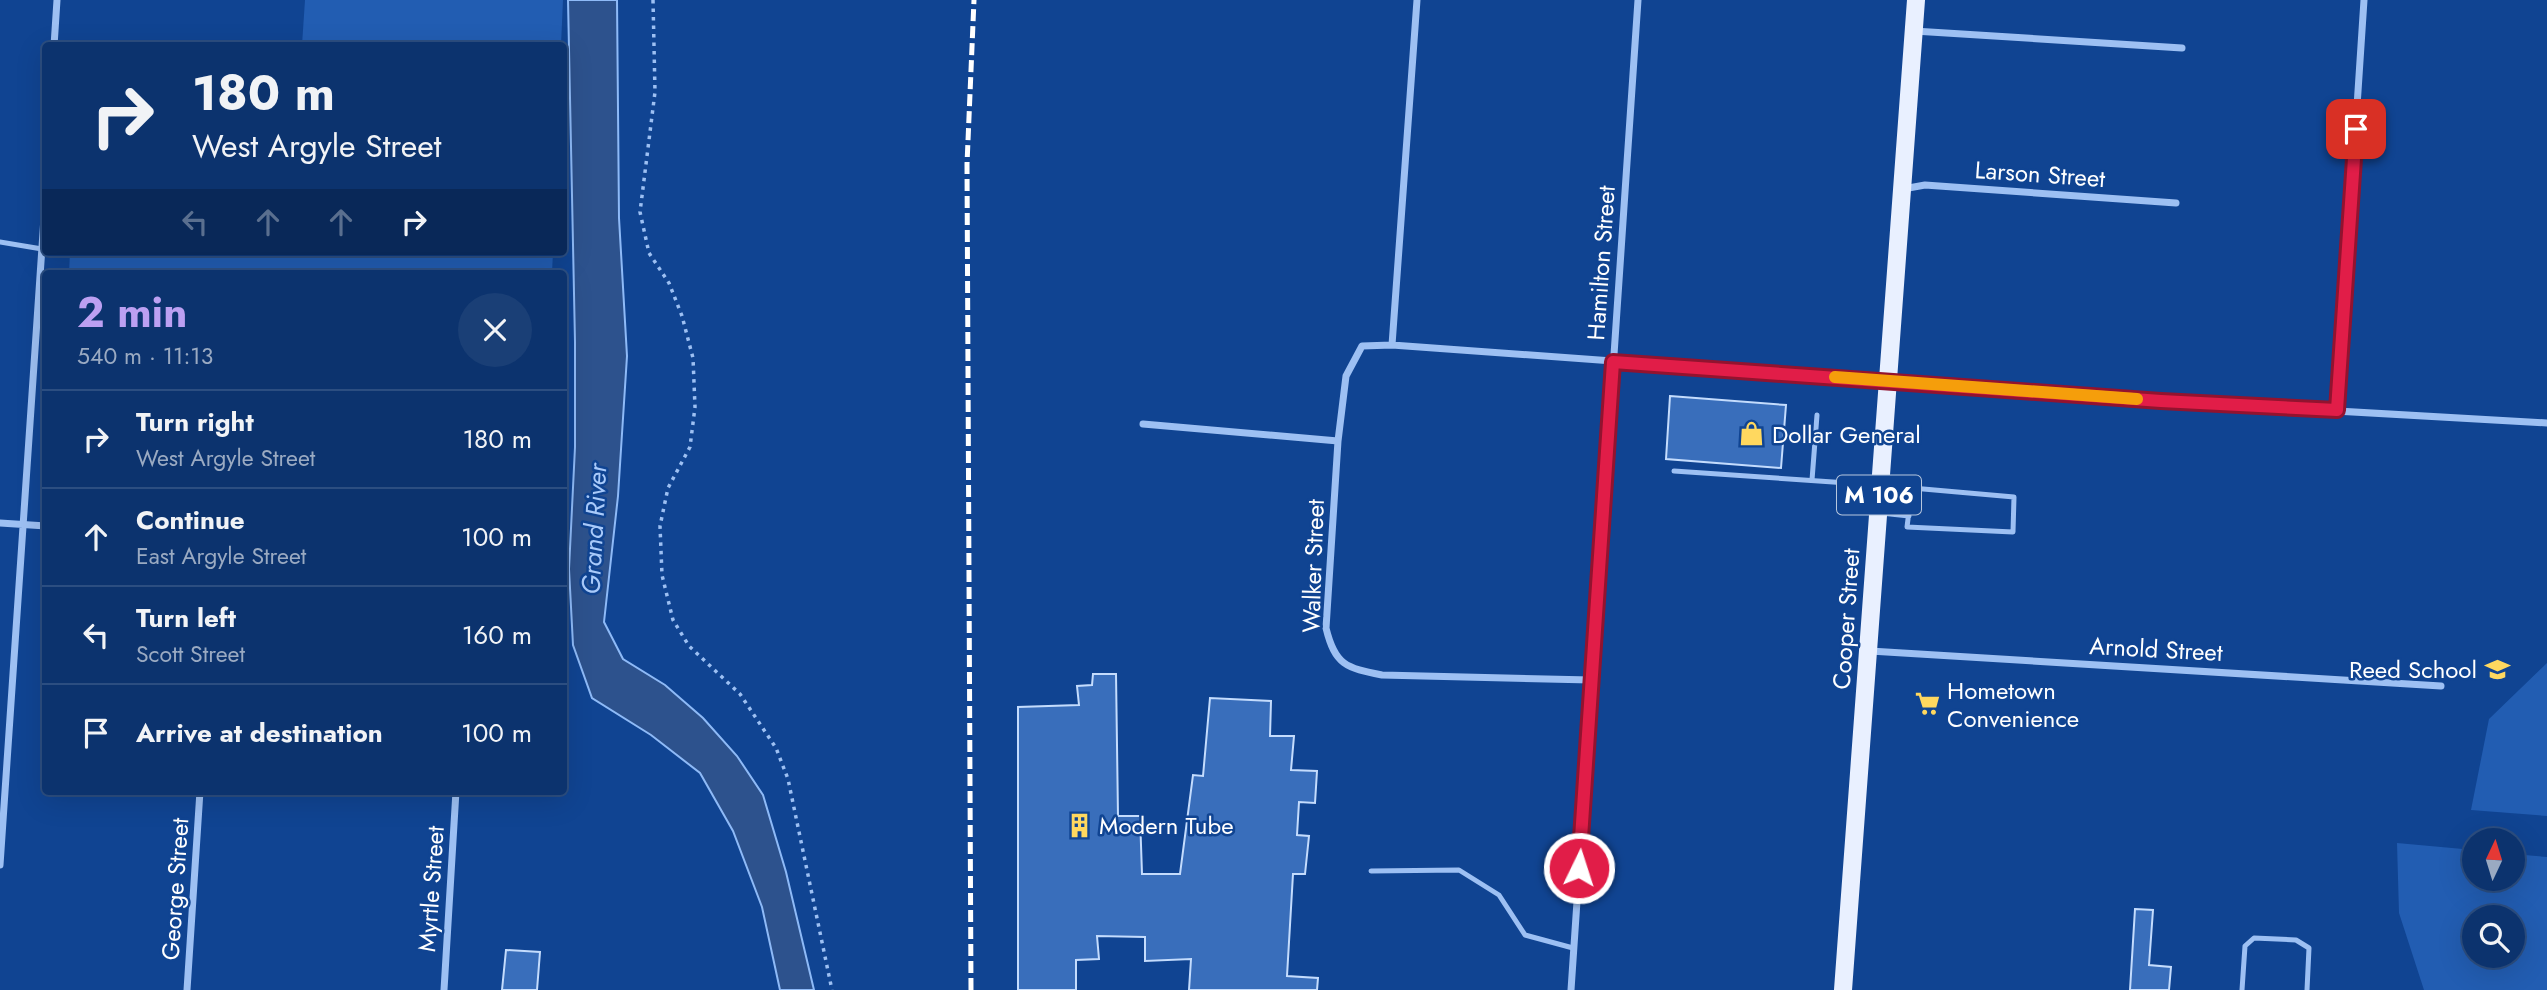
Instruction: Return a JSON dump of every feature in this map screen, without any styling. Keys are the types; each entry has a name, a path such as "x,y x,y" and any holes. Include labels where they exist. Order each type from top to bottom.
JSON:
{"main road":[{"name":"Cooper Street","path":"1843,990 1916,0"}],"street":[{"path":"54,42 57,0"},
{"path":"1417,0 1392,345 1613,362 2547,422"},
{"name":"Hamilton Street","path":"1571,990 1638,0"},
{"path":"2337,410 2364,0"},
{"path":"1914,31 2182,48"},
{"name":"Larson Street","path":"1902,189 1925,185 2176,203"},
{"path":"0,865 42,249"},
{"name":"Walker Street","path":"1392,345 1362,346 1346,376 1338,441 1326,628 1331,648 1338,660 1358,670 1382,675 1591,680"},
{"path":"1143,425 1338,441"},
{"path":"0,523 42,526"},
{"name":"Arnold Street","path":"1869,651 2441,686"},
{"name":"George Street","path":"187,990 201,795"},
{"name":"Myrtle Street","path":"444,990 456,795"}],"lane":[{"path":"0,242 42,249"},
{"path":"1812,480 1817,415"},
{"path":"1674,471 1880,486"},
{"path":"1912,488 2014,496 2013,532 1908,527 1909,516 1912,488"},
{"path":"1878,513 1909,516"},
{"path":"1371,871 1459,870 1499,895 1525,935 1573,948"},
{"path":"2242,990 2245,946 2254,938 2296,940 2309,948 2307,990"}],"path":[{"path":"653,0 655,92 640,212 649,253 669,283 693,358 694,416 690,447 667,488 660,526 662,575 673,621 689,646 740,694 776,748 788,779 832,990"}],"shaded area":[{"path":"305,0 563,0 561,42 302,42"},
{"path":"70,256 553,256 552,270 69,270"},
{"path":"2547,663 2547,816 2471,810 2489,719"},
{"path":"2397,843 2462,849 2462,891 2525,891 2525,855 2547,857 2547,990 2424,990 2399,913"}],"water":[{"name":"Grand River","path":"568,0 617,0 619,218 627,356 618,496 604,622 623,659 665,685 703,718 737,756 763,795 786,872 814,990 780,990 762,907 733,831 700,773 651,735 592,698 573,645 569,569 575,447 575,342"}],"building":[{"path":"1670,396 1786,405 1781,468 1666,459"},
{"name":"Modern Tube","path":"1093,674 1116,674 1118,816 1140,816 1142,874 1180,874 1193,775 1203,776 1210,698 1271,701 1270,736 1294,736 1291,770 1317,771 1315,803 1299,802 1297,835 1309,836 1305,874 1293,874 1287,976 1318,978 1317,990 1189,990 1191,959 1145,961 1145,937 1097,936 1099,959 1076,960 1076,990 1018,990 1018,707 1079,705 1077,686 1092,685"},
{"path":"2135,909 2153,910 2149,965 2171,967 2169,990 2130,990"},
{"path":"506,950 540,952 537,990 502,990"}],"railway":[{"path":"971,990 967,164 974,0"}],"slow traffic":[{"path":"1835,377 2137,399"}],"place":[{"name":"Dollar General","path":"1752,434"},
{"name":"Reed School","path":"2497,669"},
{"name":"Hometown Convenience","path":"1927,704"},
{"name":"Modern Tube","path":"1079,825"}],"route":[{"path":"1579,868 1613,362 2161,401 2337,410 2356,129"}]}
